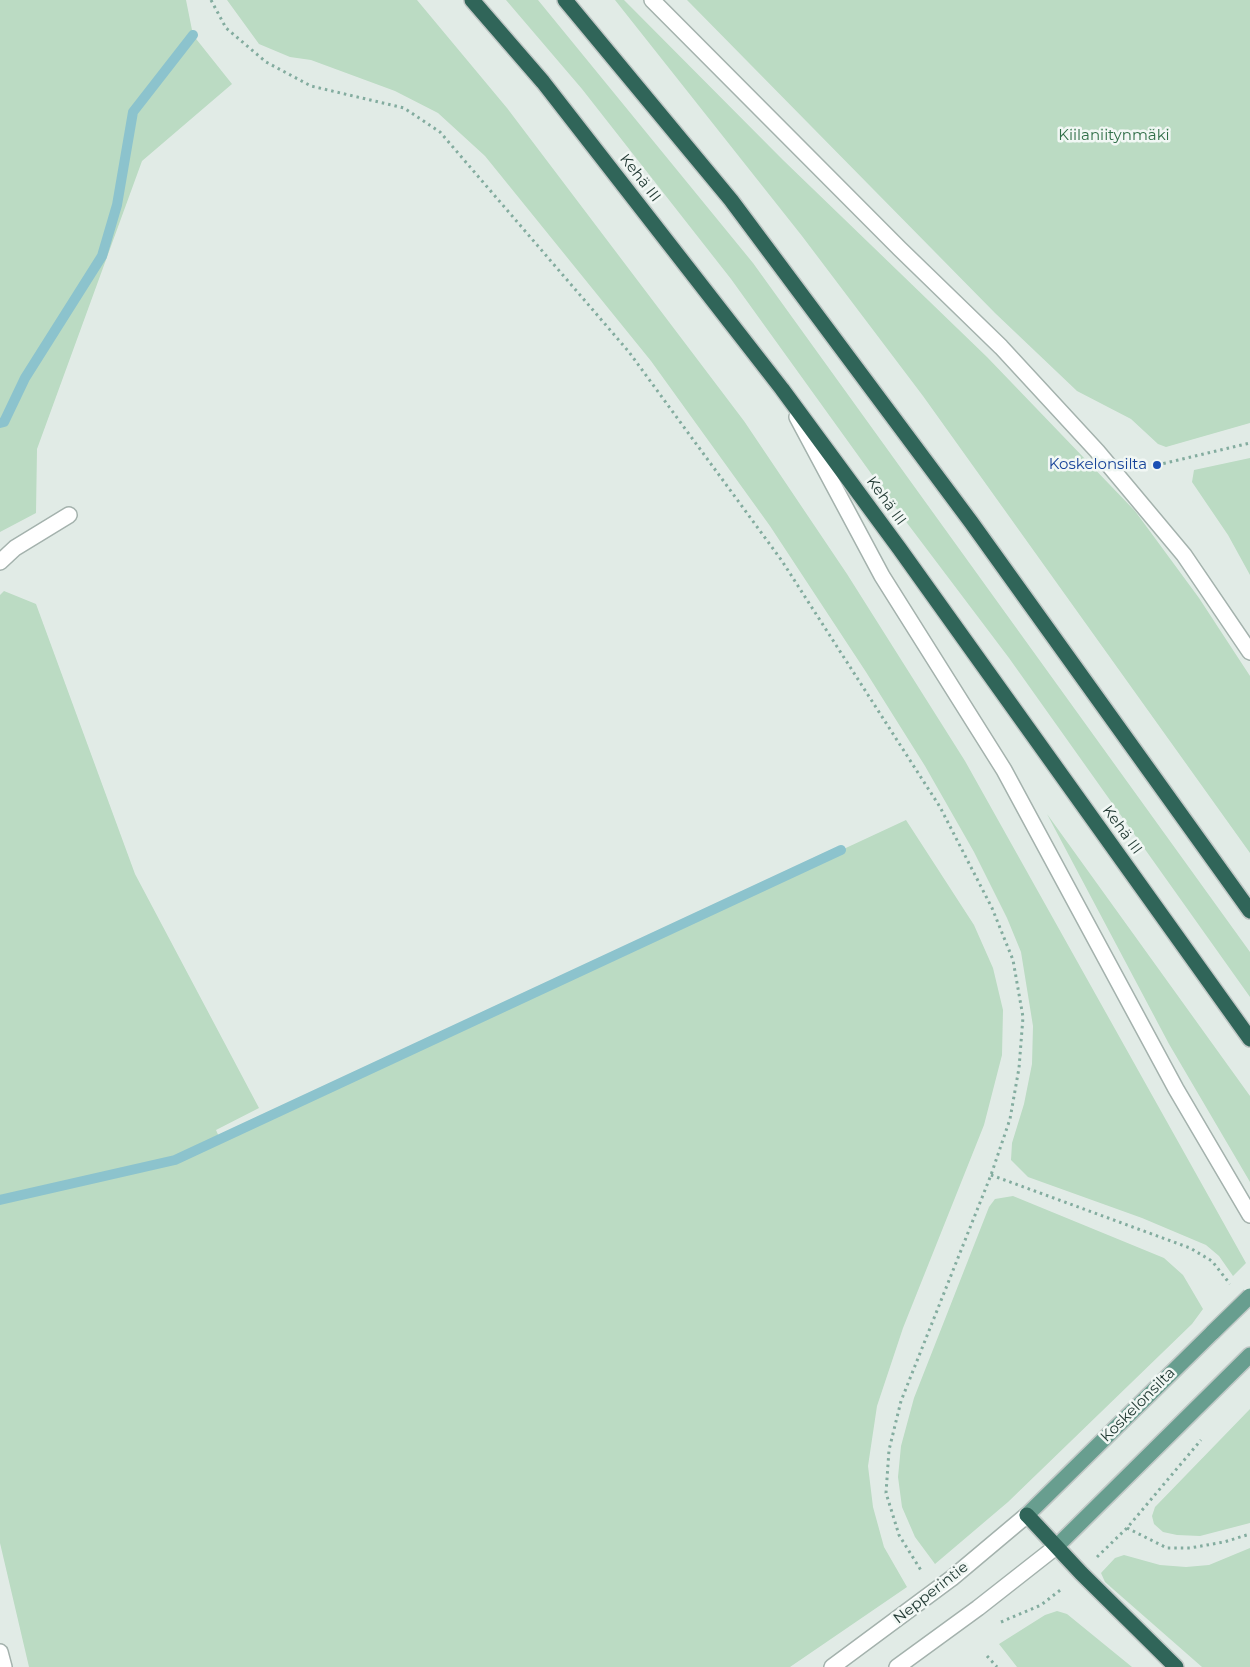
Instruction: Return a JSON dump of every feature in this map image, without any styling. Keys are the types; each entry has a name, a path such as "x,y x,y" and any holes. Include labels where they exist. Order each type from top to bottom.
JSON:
{"highway":[{"name":"Kehä III","path":"472,0 543,82 782,389 899,548 1250,1039"},
{"path":"566,0 731,200 971,522 1250,911"},
{"path":"1027,1515 1081,1574 1176,1667"}],"main road":[{"name":"Koskelonsilta","path":"1027,1515 1250,1296"},
{"path":"1057,1546 1246,1359"}],"street":[{"path":"652,0 900,249 1001,346 1097,451 1184,555 1250,652"},
{"path":"782,389 882,576 1004,770 1176,1089 1250,1215"},
{"path":"0,562 15,548 69,515"},
{"name":"Nepperintie","path":"832,1667 952,1578 1027,1515"},
{"path":"897,1667 978,1608 1057,1546"},
{"path":"0,1652 4,1667"}],"path":[{"path":"211,0 226,28 266,62 312,86 404,108 440,132 629,352 782,561 940,807 992,908 1013,960 1023,1017 1019,1068 1010,1119 991,1175 901,1402 889,1450 886,1493 899,1535 926,1578"},
{"path":"1157,465 1250,443"},
{"path":"991,1175 1190,1248 1212,1261 1231,1285"},
{"path":"994,1628 1002,1622 1041,1605 1081,1574 1126,1528 1207,1433"},
{"path":"1126,1528 1167,1548 1190,1548 1224,1542 1250,1534"},
{"path":"987,1656 997,1667"}],"green space":[{"path":"0,0 186,0 193,35 232,84 142,161 37,449 36,513 0,532"},
{"path":"227,0 417,0 507,108 744,421 847,574 965,761 1246,1263 1233,1276 1219,1256 1206,1245 1142,1218 1028,1177 1011,1160 1012,1143 1024,1104 1032,1064 1033,1026 1021,952 1007,918 974,852 925,766 866,672 770,526 651,361 485,156 438,113 395,91 311,60 290,57 259,44"},
{"path":"506,0 538,0 753,263 1250,952 1250,997 1009,658 901,515 731,279 582,89"},
{"path":"615,0 624,0 783,160 987,357 1135,511 1199,598 1250,676 1250,853 923,396 802,236"},
{"name":"Kiilaniitynmäki","path":"687,0 1250,0 1250,423 1166,447 1158,444 1131,419 1077,391 995,313"},
{"path":"1250,458 1250,575 1228,535 1192,482 1194,470"},
{"path":"4,591 36,604 135,874 259,1108 216,1130 220,1139 906,820 974,925 993,968 1003,1010 1002,1055 984,1125 903,1328 877,1406 868,1466 873,1507 884,1547 907,1587 790,1667 29,1667 0,1543 0,595"},
{"path":"1047,814 1250,1096 1250,1182 1169,1044"},
{"path":"1013,1196 1164,1258 1183,1275 1203,1309 1192,1324 1008,1502 935,1564 915,1537 902,1507 898,1477 901,1446 914,1398 989,1207 995,1199"},
{"path":"1250,1409 1250,1523 1200,1536 1163,1532 1154,1524 1152,1516 1155,1507"},
{"path":"1250,1548 1250,1667 1202,1667 1105,1582 1101,1573 1115,1558 1124,1555 1160,1565 1186,1567 1209,1565"},
{"path":"1057,1611 1067,1614 1132,1667 1017,1667 999,1644 1045,1615"}],"waterway":[{"path":"0,423 4,422 25,378 102,256 117,205 133,112 193,35"},
{"path":"0,1200 175,1160 841,850"}],"place":[{"name":"Koskelonsilta","path":"1157,465"}]}
